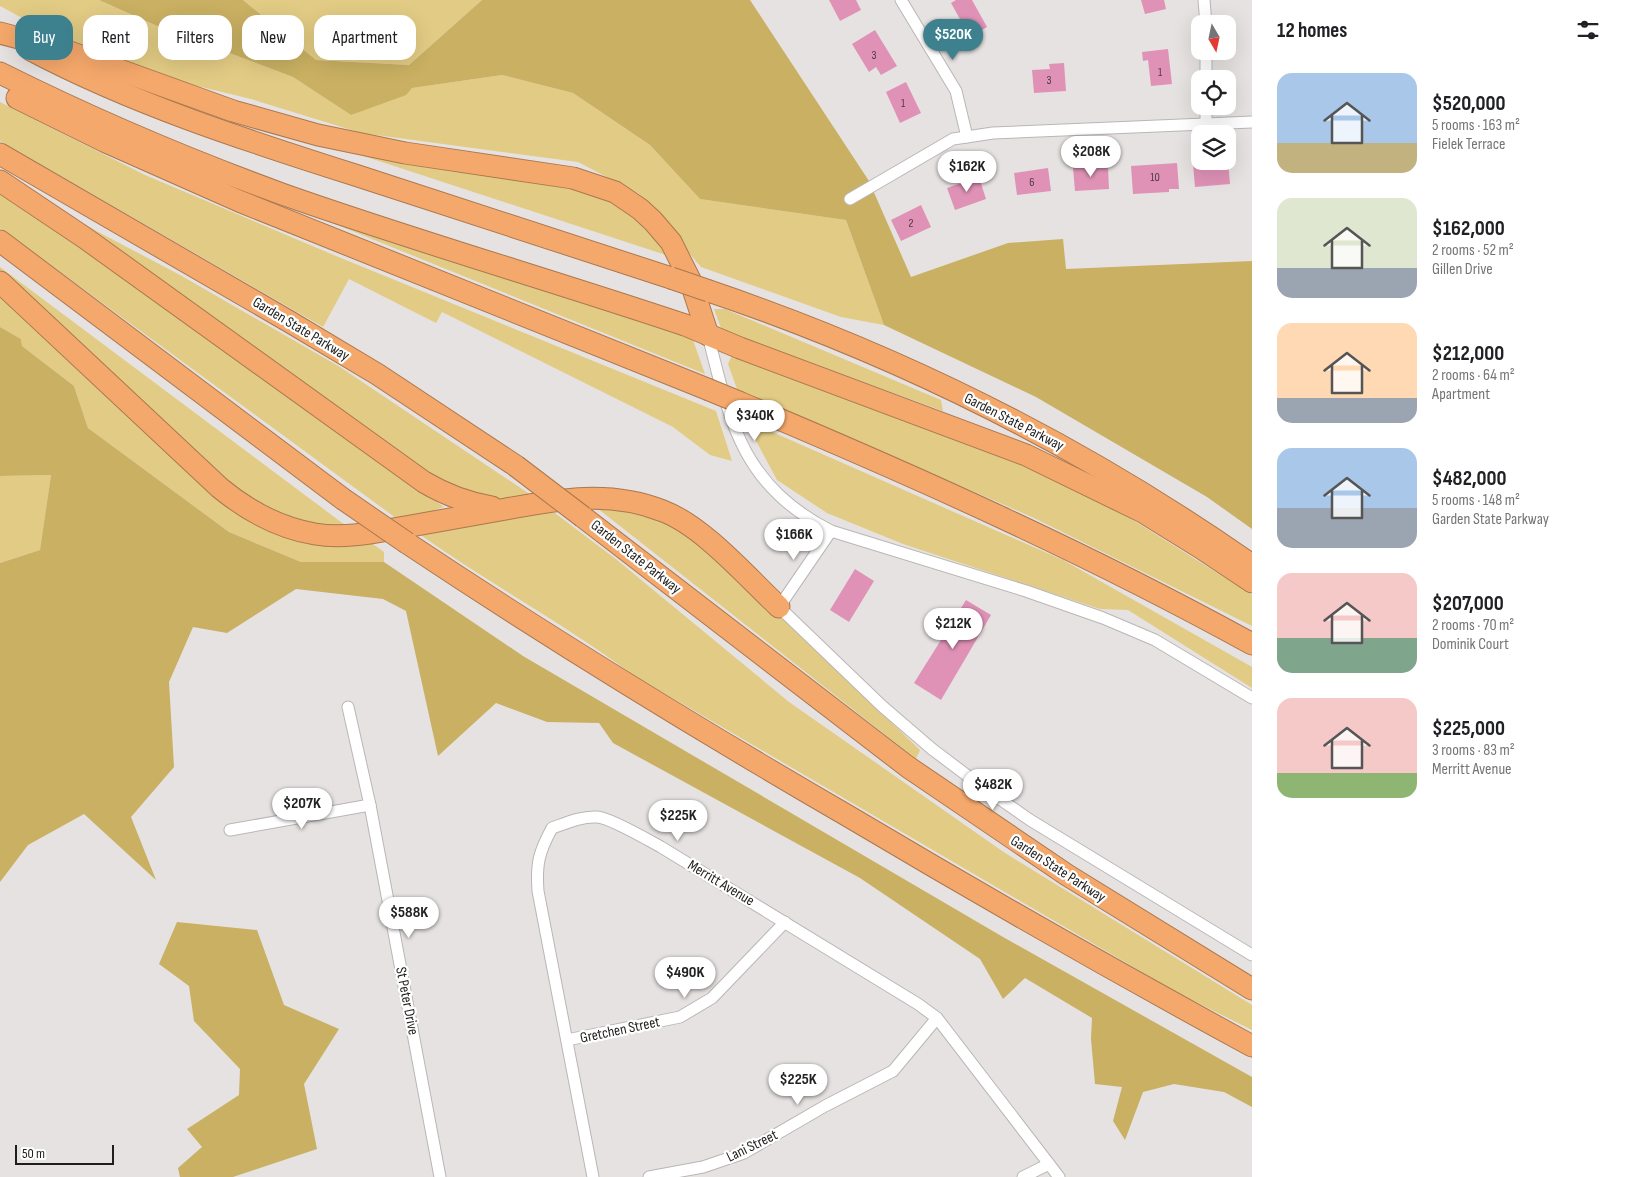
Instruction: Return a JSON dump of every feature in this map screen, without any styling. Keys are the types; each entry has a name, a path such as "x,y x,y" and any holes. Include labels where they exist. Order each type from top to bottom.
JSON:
{"highway":[{"name":"Garden State Parkway","path":"0,34 84,76 218,129 709,290 808,327 890,361 978,402 1063,446 1137,490 1252,565"},
{"path":"0,34 64,50 233,111 318,135 406,152 574,178 615,192 653,220 671,242 690,280 708,335"},
{"path":"0,73 112,126 256,184 315,205 678,322 1026,455 1143,512 1252,582"},
{"path":"0,89 106,142 239,201 707,389 874,460 1007,519 1110,569 1252,644"},
{"name":"Garden State Parkway","path":"0,154 290,322 419,401 516,466 916,772 1075,880 1252,989"},
{"path":"0,181 85,238 424,482 437,490 462,500 507,509"},
{"path":"0,241 343,499 407,543 580,655 747,757 990,899 1252,1046"},
{"path":"0,282 220,488 244,506 273,522 315,534 348,535 366,534 558,500 600,497 637,502 663,510 686,523 703,536 779,607"}],"street":[{"path":"902,0 956,91 967,137"},
{"path":"1204,0 1205,15"},
{"path":"1206,115 1206,124"},
{"path":"850,199 953,139 993,133 1252,122"},
{"path":"708,335 727,407 741,445 768,484 804,516 831,531 1026,591 1102,618 1155,640 1252,698"},
{"path":"831,531 779,607 900,722 988,791 1030,820 1252,955"},
{"name":"St Peter Drive","path":"348,707 370,805 440,1177"},
{"path":"230,830 370,805"},
{"name":"Merritt Avenue","path":"593,1177 538,890 536,871 541,848 552,828 573,821 598,817 661,847 918,1004 937,1018 1059,1177"},
{"name":"Gretchen Street","path":"567,1040 680,1017 712,998 785,922"},
{"name":"Lani Street","path":"649,1177 703,1167 744,1154 824,1106 893,1071 937,1018"},
{"path":"1024,1177 1049,1164"}],"shaded area":[{"path":"0,0 99,0 133,15 83,15 83,46 73,41 73,15 17,15 0,6"},
{"path":"99,0 243,0 261,15 242,15 242,58 232,54 232,15 158,15 158,26 148,22 148,15 133,15"},
{"path":"243,0 482,0 416,59 416,15 314,15 314,58 304,50 304,15 261,15"},
{"path":"482,0 750,0 869,181 911,277 1008,243 1063,239 1066,269 1252,261 1252,529 1207,497 1036,397 884,325 846,220 700,199 650,145 573,93 502,75 412,88 406,95 351,115 293,77 248,60 304,60 304,50 314,60 409,65"},
{"path":"148,22 158,26 158,60 232,60 232,54 242,58 242,60 248,60 293,77 351,115 412,88 502,75 573,93 650,145 700,199 846,220 884,325 841,317 701,267 639,194 578,162 361,133 251,99 152,75 117,60 148,60"},
{"path":"316,60 415,60 409,65"},
{"path":"0,102 145,175 336,256 716,411 732,461 710,455 673,427 442,312 436,323 349,279 323,327 0,141"},
{"path":"327,144 575,183 630,209 675,258"},
{"path":"0,193 142,289 444,507 400,521 0,228"},
{"path":"293,207 684,329 693,340 705,374"},
{"path":"68,216 180,275 340,367 534,497 510,501 476,497 436,482"},
{"path":"0,267 349,528 320,530 278,518 230,490 0,272"},
{"path":"0,297 264,523 366,539 384,552 384,562 301,562 229,532 88,428 74,386 22,346 21,339 0,327"},
{"path":"714,309 725,309 941,400 943,411 722,331"},
{"path":"0,327 21,339 22,346 74,386 88,428 229,532 301,562 384,562 523,656 1003,937 1252,1077 1252,1107 1224,1092 1174,1084 1143,1092 1125,1140 1113,1121 1122,1087 1095,1084 1091,1039 1092,1018 1025,978 1003,999 980,959 860,878 613,743 599,723 547,722 496,703 438,756 406,611 383,599 296,589 227,633 193,627 169,682 174,767 131,817 156,880 84,814 28,845 0,882 0,563 40,550 51,475 0,476"},
{"path":"733,353 1021,457 1114,508 1252,595 1252,626 1032,517 737,389 728,364"},
{"path":"745,420 1063,560 1252,667 1252,688 1128,610 1100,609 903,544 827,513 777,480"},
{"path":"51,475 40,550 0,563 0,476"},
{"path":"592,504 666,520 701,544 803,637 920,750 916,759"},
{"path":"547,507 617,560 789,702 1005,853 1252,1005 1252,1030 1178,993 633,675 580,638 469,568 415,531"},
{"path":"177,922 257,930 284,1005 339,1029 304,1084 317,1149 233,1177 180,1177 178,1168 202,1147 187,1129 239,1095 240,1069 194,1021 189,986 159,964"}],"building":[{"path":"829,0 856,0 861,10 840,21"},
{"path":"956,0 972,0 987,27 970,37 951,3"},
{"path":"1141,0 1164,0 1166,9 1145,14"},
{"path":"875,30 897,66 881,75 876,67 869,72 852,44"},
{"path":"1168,49 1172,84 1151,86 1148,60 1143,61 1142,52"},
{"path":"1064,63 1066,91 1034,93 1032,70 1050,69 1049,64"},
{"path":"906,82 921,113 900,123 886,92"},
{"path":"1177,163 1179,189 1169,189 1169,192 1133,194 1131,166"},
{"path":"1108,166 1109,189 1075,191 1073,168"},
{"path":"1048,168 1051,191 1017,195 1014,173"},
{"path":"1194,170 1229,170 1230,184 1195,187"},
{"path":"979,177 986,199 955,210 947,188"},
{"path":"921,205 931,227 901,241 891,220"},
{"path":"855,569 874,581 849,622 830,610"},
{"path":"966,600 991,615 941,700 914,683"}]}
